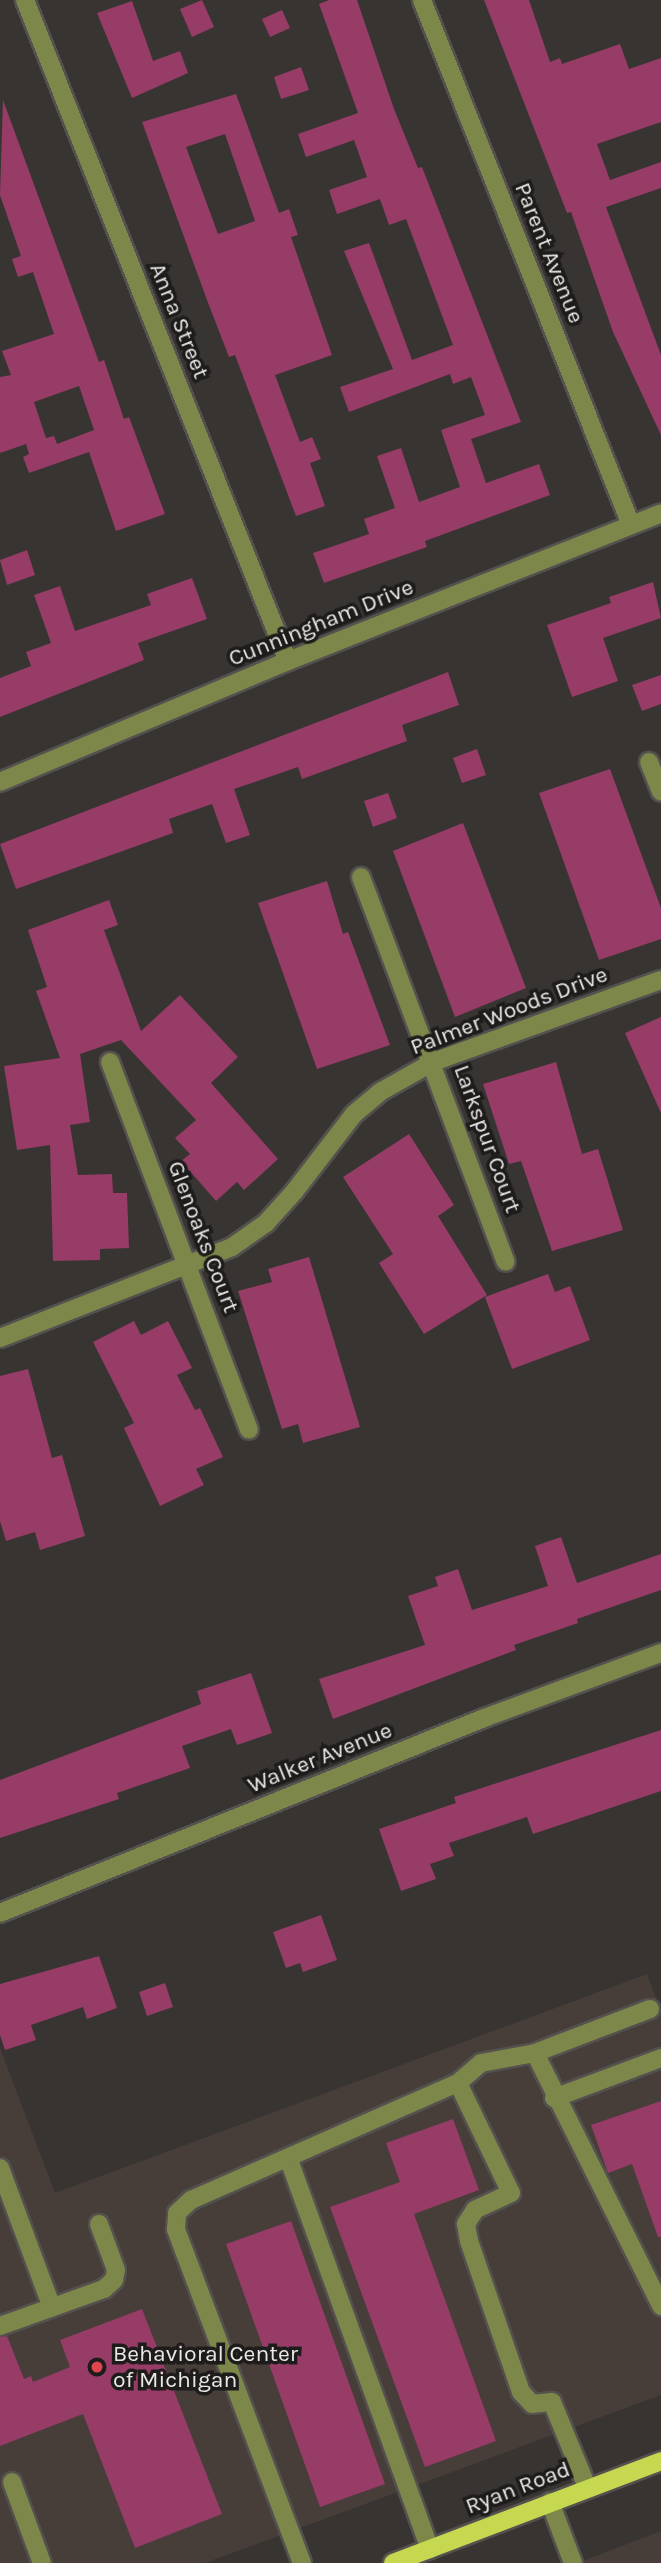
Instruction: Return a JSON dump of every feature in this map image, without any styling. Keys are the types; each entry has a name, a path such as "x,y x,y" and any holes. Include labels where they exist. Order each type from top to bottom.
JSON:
{"main road":[{"name":"Ryan Road","path":"393,2563 661,2460"}],"street":[{"name":"Anna Street","path":"25,0 288,661"},
{"name":"Parent Avenue","path":"422,0 631,525"},
{"name":"Cunningham Drive","path":"0,782 288,661 661,513"},
{"path":"649,762 661,792"},
{"name":"Larkspur Court","path":"361,877 433,1062 506,1262"},
{"name":"Palmer Woods Drive","path":"0,1338 232,1247 265,1223 354,1114 380,1092 433,1062 661,981"},
{"name":"Glenoaks Court","path":"110,1062 189,1266 248,1430"},
{"name":"Walker Avenue","path":"0,1913 484,1718 661,1653"},
{"path":"302,2563 176,2230 177,2213 191,2200 289,2160 458,2083 481,2063 535,2053 650,2009"},
{"path":"535,2053 554,2098 661,2306"},
{"path":"554,2098 661,2058"},
{"path":"458,2083 511,2193 475,2210 466,2224 469,2241 521,2392 533,2404 552,2402 587,2487"},
{"path":"289,2160 429,2549"},
{"path":"0,2168 52,2308"},
{"path":"0,2326 104,2289 114,2280 116,2270 99,2224"},
{"path":"12,2482 43,2563"},
{"path":"550,2502 573,2563"}],"shaded area":[{"path":"647,1974 661,2011 661,2395 205,2563 0,2563 0,2048 55,2193"},
{"path":"661,2531 661,2563 577,2563"}],"building":[{"path":"202,0 214,27 192,37 180,9"},
{"path":"329,0 357,0 394,109 418,168 422,167 521,422 471,439 486,483 539,464 550,495 425,541 427,547 324,583 313,553 369,534 364,519 395,508 377,456 401,448 419,502 460,487 441,430 485,415 471,377 453,384 450,374 349,412 340,387 393,369 344,251 369,243 412,360 453,345 406,219 389,225 380,199 337,214 329,190 367,177 354,140 306,157 298,134 358,113 319,4"},
{"path":"484,0 529,0 550,62 560,58 562,64 620,44 629,69 661,58 661,122 597,144 610,180 661,162 661,188 606,207 661,355 661,435 613,332 571,212 567,213"},
{"path":"132,1 153,61 180,51 188,73 132,98 97,13"},
{"path":"282,10 290,28 270,37 262,19"},
{"path":"301,67 309,90 281,99 274,77"},
{"path":"236,94 279,213 289,209 298,235 291,237 332,355 275,375 300,442 312,437 321,459 310,463 325,506 296,516 235,355 229,357 142,122","holes":["225,134 255,221 218,234 186,147"]},
{"path":"3,100 99,362 104,360 124,419 129,417 165,514 116,531 89,452 29,473 23,457 29,454 26,444 0,453 0,377 11,375 2,351 54,334 33,272 18,277 12,259 21,256 0,195","holes":["79,386 94,430 57,444 54,436 46,438 34,402"]},
{"path":"27,550 35,575 7,585 0,560"},
{"path":"192,578 207,619 138,643 144,660 0,717 0,678 31,666 26,652 51,643 34,595 60,586 75,631 151,605 147,594"},
{"path":"653,582 661,618 603,638 618,681 572,697 547,625 611,603 609,597"},
{"path":"448,672 459,705 402,725 407,741 302,779 298,767 234,789 250,835 226,843 212,804 169,819 173,833 16,889 0,844"},
{"path":"661,675 661,704 642,711 632,685"},
{"path":"477,749 486,775 462,783 453,758"},
{"path":"610,769 661,908 661,939 599,960 539,793"},
{"path":"388,793 397,818 373,827 364,801"},
{"path":"463,823 526,988 455,1017 393,851"},
{"path":"327,881 343,934 348,932 390,1045 317,1069 258,903"},
{"path":"109,900 118,925 104,930 141,1031 180,995 238,1057 211,1083 278,1159 244,1190 237,1182 216,1201 181,1161 190,1154 175,1138 196,1120 121,1040 80,1054 90,1122 70,1125 78,1175 112,1174 113,1193 127,1193 129,1248 100,1249 100,1260 53,1261 50,1145 17,1150 4,1066 60,1058 36,991 47,987 28,930"},
{"path":"661,1017 661,1113 625,1033"},
{"path":"556,1062 582,1154 598,1149 623,1230 552,1251 521,1161 509,1164 483,1084"},
{"path":"409,1134 454,1205 438,1216 487,1295 424,1334 379,1263 393,1254 343,1177"},
{"path":"309,1257 360,1427 303,1443 298,1424 282,1429 238,1291 272,1282 268,1269"},
{"path":"548,1274 555,1292 570,1286 590,1340 512,1369 485,1297"},
{"path":"134,1321 141,1335 168,1321 192,1368 177,1375 195,1410 200,1408 223,1457 196,1469 204,1485 160,1506 124,1428 134,1423 93,1342"},
{"path":"28,1369 52,1458 62,1455 85,1536 40,1550 35,1532 6,1541 0,1521 0,1376"},
{"path":"561,1537 577,1583 661,1554 661,1590 577,1619 578,1623 514,1645 516,1650 333,1719 319,1679 425,1645 408,1596 438,1586 435,1577 458,1569 472,1610 548,1586 535,1546"},
{"path":"251,1673 272,1733 237,1745 231,1729 182,1746 190,1768 117,1793 119,1799 0,1838 0,1780 201,1704 197,1691"},
{"path":"661,1730 661,1791 533,1834 527,1817 449,1843 454,1856 430,1864 436,1879 401,1891 379,1829 456,1803 454,1797"},
{"path":"321,1915 337,1960 303,1972 300,1963 286,1968 273,1932"},
{"path":"99,1956 117,2008 87,2019 83,2007 31,2025 36,2040 5,2050 0,2035 0,1984"},
{"path":"165,1983 173,2007 147,2016 139,1992"},
{"path":"661,2101 661,2237 658,2237 632,2164 608,2173 591,2125"},
{"path":"453,2119 479,2190 414,2214 496,2441 425,2467 330,2207 400,2182 386,2143"},
{"path":"291,2221 385,2484 320,2507 226,2244"},
{"path":"142,2309 222,2514 135,2548 83,2414 0,2446 0,2337 7,2336 24,2379 31,2376 33,2382 70,2367 60,2340"}],"place":[{"name":"Behavioral Center of Michigan","path":"97,2367"}]}
